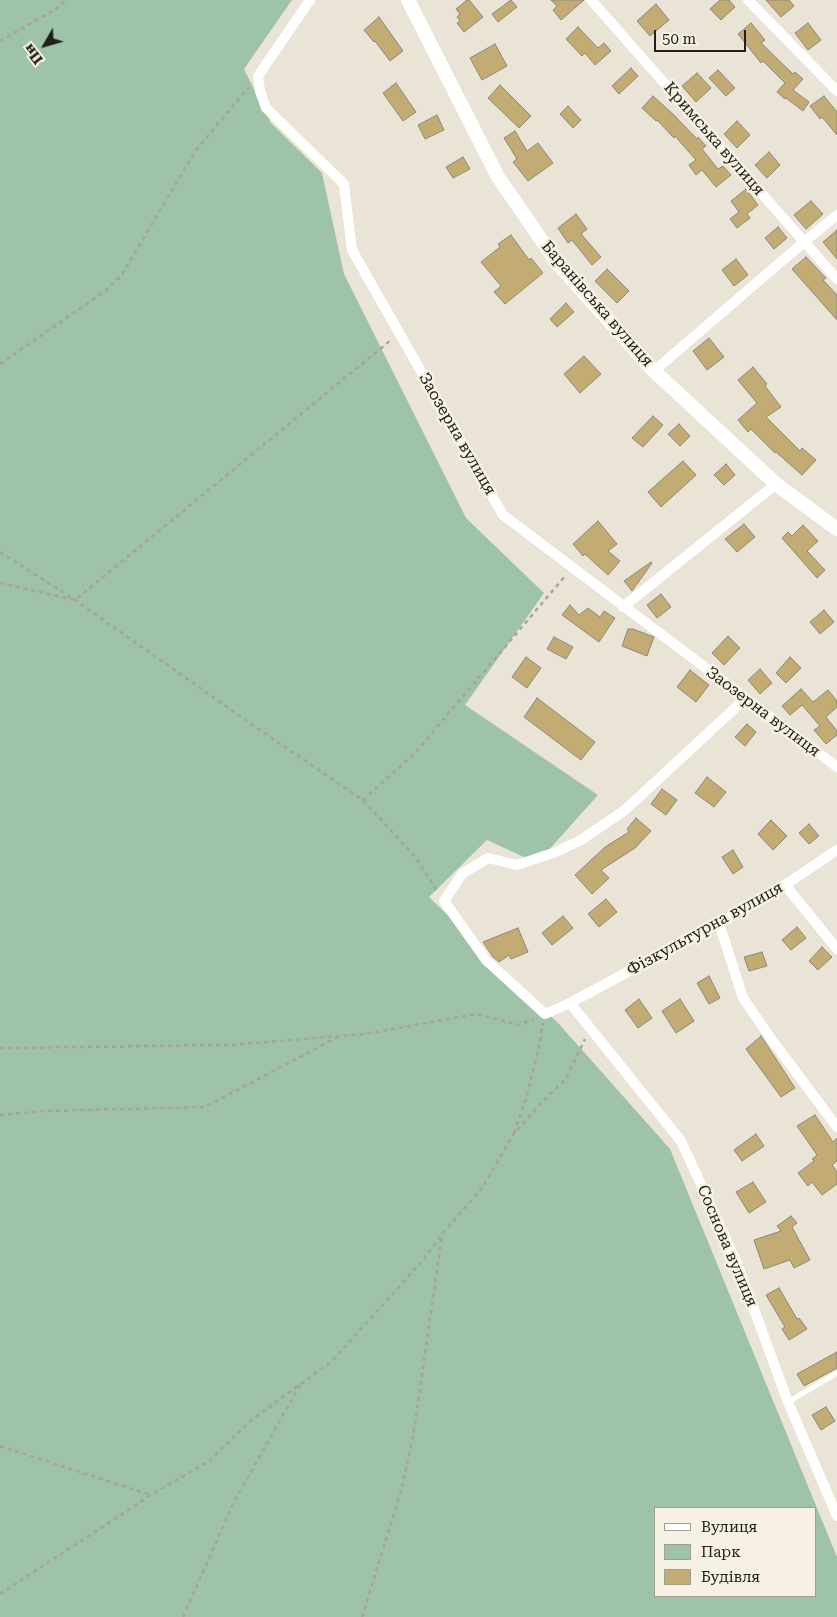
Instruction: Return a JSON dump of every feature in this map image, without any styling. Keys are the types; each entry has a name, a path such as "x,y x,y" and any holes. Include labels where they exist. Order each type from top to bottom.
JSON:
{"main road":[{"name":"Баранівська вулиця","path":"408,0 498,177 558,264 654,371 776,484 837,529"}],"street":[{"path":"258,76 310,0"},
{"name":"Кримська вулиця","path":"591,0 837,279"},
{"path":"748,0 837,91"},
{"name":"Заозерна вулиця","path":"258,76 260,91 266,108 344,184 352,250 503,516 837,767"},
{"path":"654,371 837,215"},
{"path":"623,607 776,484"},
{"path":"544,1014 486,960 444,901 462,874 488,858 517,865 556,852 581,840 625,810 746,698"},
{"name":"Фізкультурна вулиця","path":"544,1014 570,1003 785,886 837,850"},
{"path":"785,886 837,949"},
{"path":"719,922 743,998 837,1127"},
{"name":"Соснова вулиця","path":"570,1003 681,1141 737,1263 788,1402 837,1516"}],"lane":[{"path":"788,1402 837,1373"}],"path":[{"path":"0,41 56,9 66,0"},
{"path":"0,364 105,291 121,276 196,150 258,76"},
{"path":"75,600 400,334"},
{"path":"0,552 75,600 363,800 415,857 444,901"},
{"path":"363,800 415,753 572,568"},
{"path":"0,584 75,600"},
{"path":"0,1048 232,1045 365,1034 476,1014 519,1025 544,1014"},
{"path":"0,1594 151,1495 209,1461 248,1422 332,1361 424,1259 442,1234 483,1187 513,1135 526,1099 538,1052 544,1014"},
{"path":"513,1135 542,1102 566,1079 590,1028"},
{"path":"0,1114 205,1107 339,1036"},
{"path":"362,1617 402,1488 414,1431 442,1234"},
{"path":"183,1617 234,1502 301,1384"},
{"path":"0,1446 151,1495"}],"green space":[{"path":"0,0 292,0 244,69 271,123 322,173 344,274 466,518 544,593 465,705 598,795 537,863 487,840 429,897 559,1024 670,1149 817,1507 654,1507 654,1597 817,1597 817,1508 837,1557 837,1617 0,1617"}],"building":[{"path":"467,0 483,17 464,32 457,23 460,21 457,17 460,14 456,9"},
{"path":"511,0 517,7 498,22 492,14"},
{"path":"551,0 584,0 561,20 553,10 557,6"},
{"path":"720,0 729,0 735,7 721,20 710,9"},
{"path":"766,0 789,0 794,6 781,17"},
{"path":"656,4 669,20 650,36 637,21"},
{"path":"379,17 403,51 390,61 364,30"},
{"path":"751,23 765,40 761,43 793,74 795,72 803,79 793,90 809,102 803,111 777,92 785,83 763,61 761,63 738,34"},
{"path":"808,23 821,40 808,50 795,33"},
{"path":"578,27 598,48 604,43 611,51 595,65 585,53 582,56 566,39"},
{"path":"495,44 507,66 482,80 470,58"},
{"path":"631,68 638,76 619,94 612,86"},
{"path":"718,70 735,88 726,96 709,78"},
{"path":"697,73 711,88 696,102 682,86"},
{"path":"396,83 416,112 403,121 383,93"},
{"path":"500,85 531,116 519,128 488,98"},
{"path":"653,96 697,139 698,137 706,146 702,149 718,169 723,166 731,175 716,187 702,170 696,175 689,165 696,160 675,136 674,138 657,120 642,108"},
{"path":"824,96 837,112 837,135 822,117 820,119 810,106"},
{"path":"568,106 581,120 573,128 560,114"},
{"path":"437,115 444,130 425,139 418,125"},
{"path":"737,121 750,135 737,148 724,134"},
{"path":"515,131 527,151 538,143 553,163 528,181 513,162 517,159 504,138"},
{"path":"769,152 780,165 767,178 755,165"},
{"path":"463,157 470,169 453,178 446,167"},
{"path":"746,189 758,205 747,214 750,218 737,228 730,219 739,212 731,201"},
{"path":"811,201 823,214 806,229 794,215"},
{"path":"576,214 587,229 581,234 601,257 592,265 572,240 568,243 558,228"},
{"path":"778,227 787,238 774,249 765,238"},
{"path":"837,230 837,259 823,242"},
{"path":"511,235 529,260 531,258 543,273 505,304 494,292 501,286 481,262 500,247 498,244"},
{"path":"806,257 826,278 823,280 837,295 837,320 792,269"},
{"path":"736,259 748,275 734,286 722,270"},
{"path":"607,269 629,291 617,303 595,281"},
{"path":"566,303 574,312 557,327 550,319"},
{"path":"709,338 724,357 707,370 693,351"},
{"path":"584,356 601,374 580,393 564,374"},
{"path":"753,367 767,384 765,386 781,407 766,417 800,451 802,448 816,460 802,475 775,453 751,429 748,432 738,420 757,403 738,380"},
{"path":"653,416 663,425 643,447 632,438"},
{"path":"679,424 690,436 680,446 668,434"},
{"path":"683,461 696,475 661,507 648,492"},
{"path":"726,464 735,475 724,485 714,475"},
{"path":"598,521 617,544 608,551 620,561 608,575 585,554 583,556 573,544"},
{"path":"744,524 755,537 737,552 725,539"},
{"path":"803,525 818,541 807,551 825,570 817,578 782,538 788,532 792,536"},
{"path":"652,563 632,591 624,581"},
{"path":"661,594 671,607 657,618 647,605"},
{"path":"570,605 579,615 588,608 600,617 604,611 615,618 599,642 562,615"},
{"path":"824,610 834,622 820,634 810,622"},
{"path":"628,629 654,637 647,656 622,646"},
{"path":"728,636 740,648 724,665 712,653"},
{"path":"554,637 573,647 566,659 547,649"},
{"path":"526,657 541,668 527,688 512,677"},
{"path":"790,657 801,668 786,683 776,673"},
{"path":"760,669 772,683 760,694 748,680"},
{"path":"690,670 709,685 696,702 677,687"},
{"path":"801,689 813,702 828,690 837,701 837,707 826,717 837,731 837,735 826,744 814,730 820,726 802,705 790,715 782,706"},
{"path":"537,698 595,742 581,760 524,717"},
{"path":"747,724 756,732 745,746 735,737"},
{"path":"707,777 726,792 714,807 695,793"},
{"path":"662,789 677,800 666,815 651,804"},
{"path":"636,818 651,831 635,848 601,870 609,878 592,894 575,875 605,847 629,832 627,829"},
{"path":"771,820 787,836 773,850 758,834"},
{"path":"809,824 819,836 809,844 799,833"},
{"path":"733,850 743,867 733,874 722,857"},
{"path":"606,899 617,912 599,927 588,914"},
{"path":"563,916 573,928 552,945 542,933"},
{"path":"797,927 806,938 791,950 782,940"},
{"path":"518,928 528,952 511,959 509,955 499,962 493,957 483,942"},
{"path":"822,947 832,957 818,970 809,961"},
{"path":"762,952 767,966 749,971 744,957"},
{"path":"709,976 720,998 709,1004 697,983"},
{"path":"639,999 652,1018 638,1028 625,1010"},
{"path":"680,999 694,1021 676,1033 662,1011"},
{"path":"761,1036 795,1088 781,1097 746,1049"},
{"path":"815,1115 833,1142 837,1138 837,1161 832,1165 837,1172 837,1184 822,1195 812,1182 808,1186 798,1173 814,1161 812,1159 817,1155 797,1126"},
{"path":"756,1134 764,1146 742,1161 734,1150"},
{"path":"753,1182 766,1202 749,1213 736,1192"},
{"path":"791,1216 797,1223 792,1227 810,1260 794,1268 790,1260 764,1269 754,1240 781,1231 777,1226"},
{"path":"779,1288 797,1319 799,1318 807,1329 789,1340 782,1329 785,1327 766,1295"},
{"path":"837,1352 837,1368 804,1386 797,1374"},
{"path":"826,1407 835,1421 821,1430 812,1415"}]}
